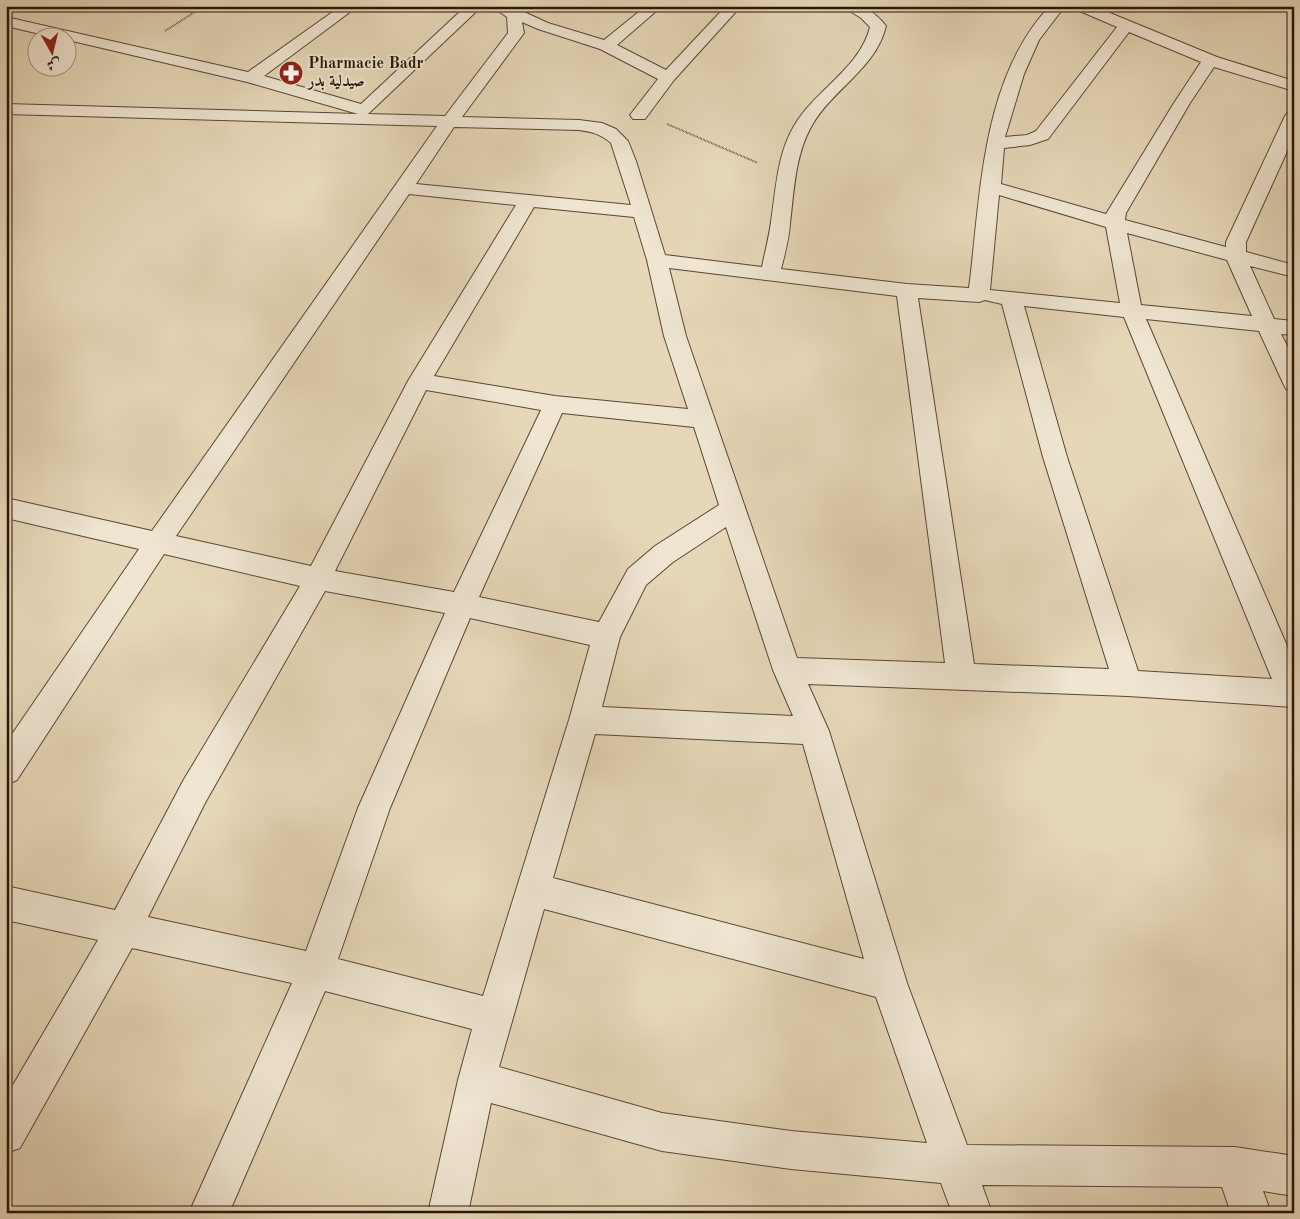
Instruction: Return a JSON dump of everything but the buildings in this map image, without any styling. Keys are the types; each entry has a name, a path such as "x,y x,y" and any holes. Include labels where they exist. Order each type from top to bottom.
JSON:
{"street":[{"path":"251,78 351,6"},
{"path":"364,110 475,6"},
{"path":"606,46 655,6"},
{"path":"639,115 668,77 711,33 734,6"},
{"path":"770,274 781,224 787,174 803,124 866,52 878,34 878,26 866,15 849,6"},
{"path":"980,295 997,132 1016,74 1027,48 1044,21 1058,6"},
{"path":"1080,6 1210,61 1250,75 1294,86"},
{"path":"514,11 543,26 606,46 668,77"},
{"path":"6,770 158,542 449,122 516,33 514,11"},
{"path":"6,21 251,78 402,121"},
{"path":"996,143 1030,140 1042,135 1126,26"},
{"path":"787,670 1128,683 1293,694 1132,311 1115,223 1116,213 1182,102 1210,61"},
{"path":"6,109 579,125 596,127 610,133 619,141 657,260 670,320 787,670 814,731 889,983 972,1213"},
{"path":"1294,116 1236,242 1236,256 1294,383"},
{"path":"991,187 1115,223 1294,271"},
{"path":"404,188 527,202 643,212"},
{"path":"6,1134 124,928 194,792 318,579 419,381 527,202"},
{"path":"657,260 907,291 980,295 1294,328"},
{"path":"907,291 961,677"},
{"path":"1011,298 1055,457 1128,683"},
{"path":"419,381 555,404 703,418"},
{"path":"209,1213 316,971 374,808 462,605 555,404"},
{"path":"6,508 318,579 462,605 606,636"},
{"path":"448,1213 477,1080 494,1017 584,720 606,636 637,577 664,554 733,509"},
{"path":"584,720 814,731"},
{"path":"532,889 889,983"},
{"path":"6,902 316,971 494,1017"},
{"path":"477,1080 662,1132 791,1150 956,1165 1235,1167 1294,1176"},
{"path":"1235,1167 1251,1213"}],"path":[{"path":"132,51 204,6"},
{"path":"639,115 657,119 700,140 787,174"}],"place":[{"name":"Pharmacie Badr صيدلية بدر","path":"291,73"}]}
